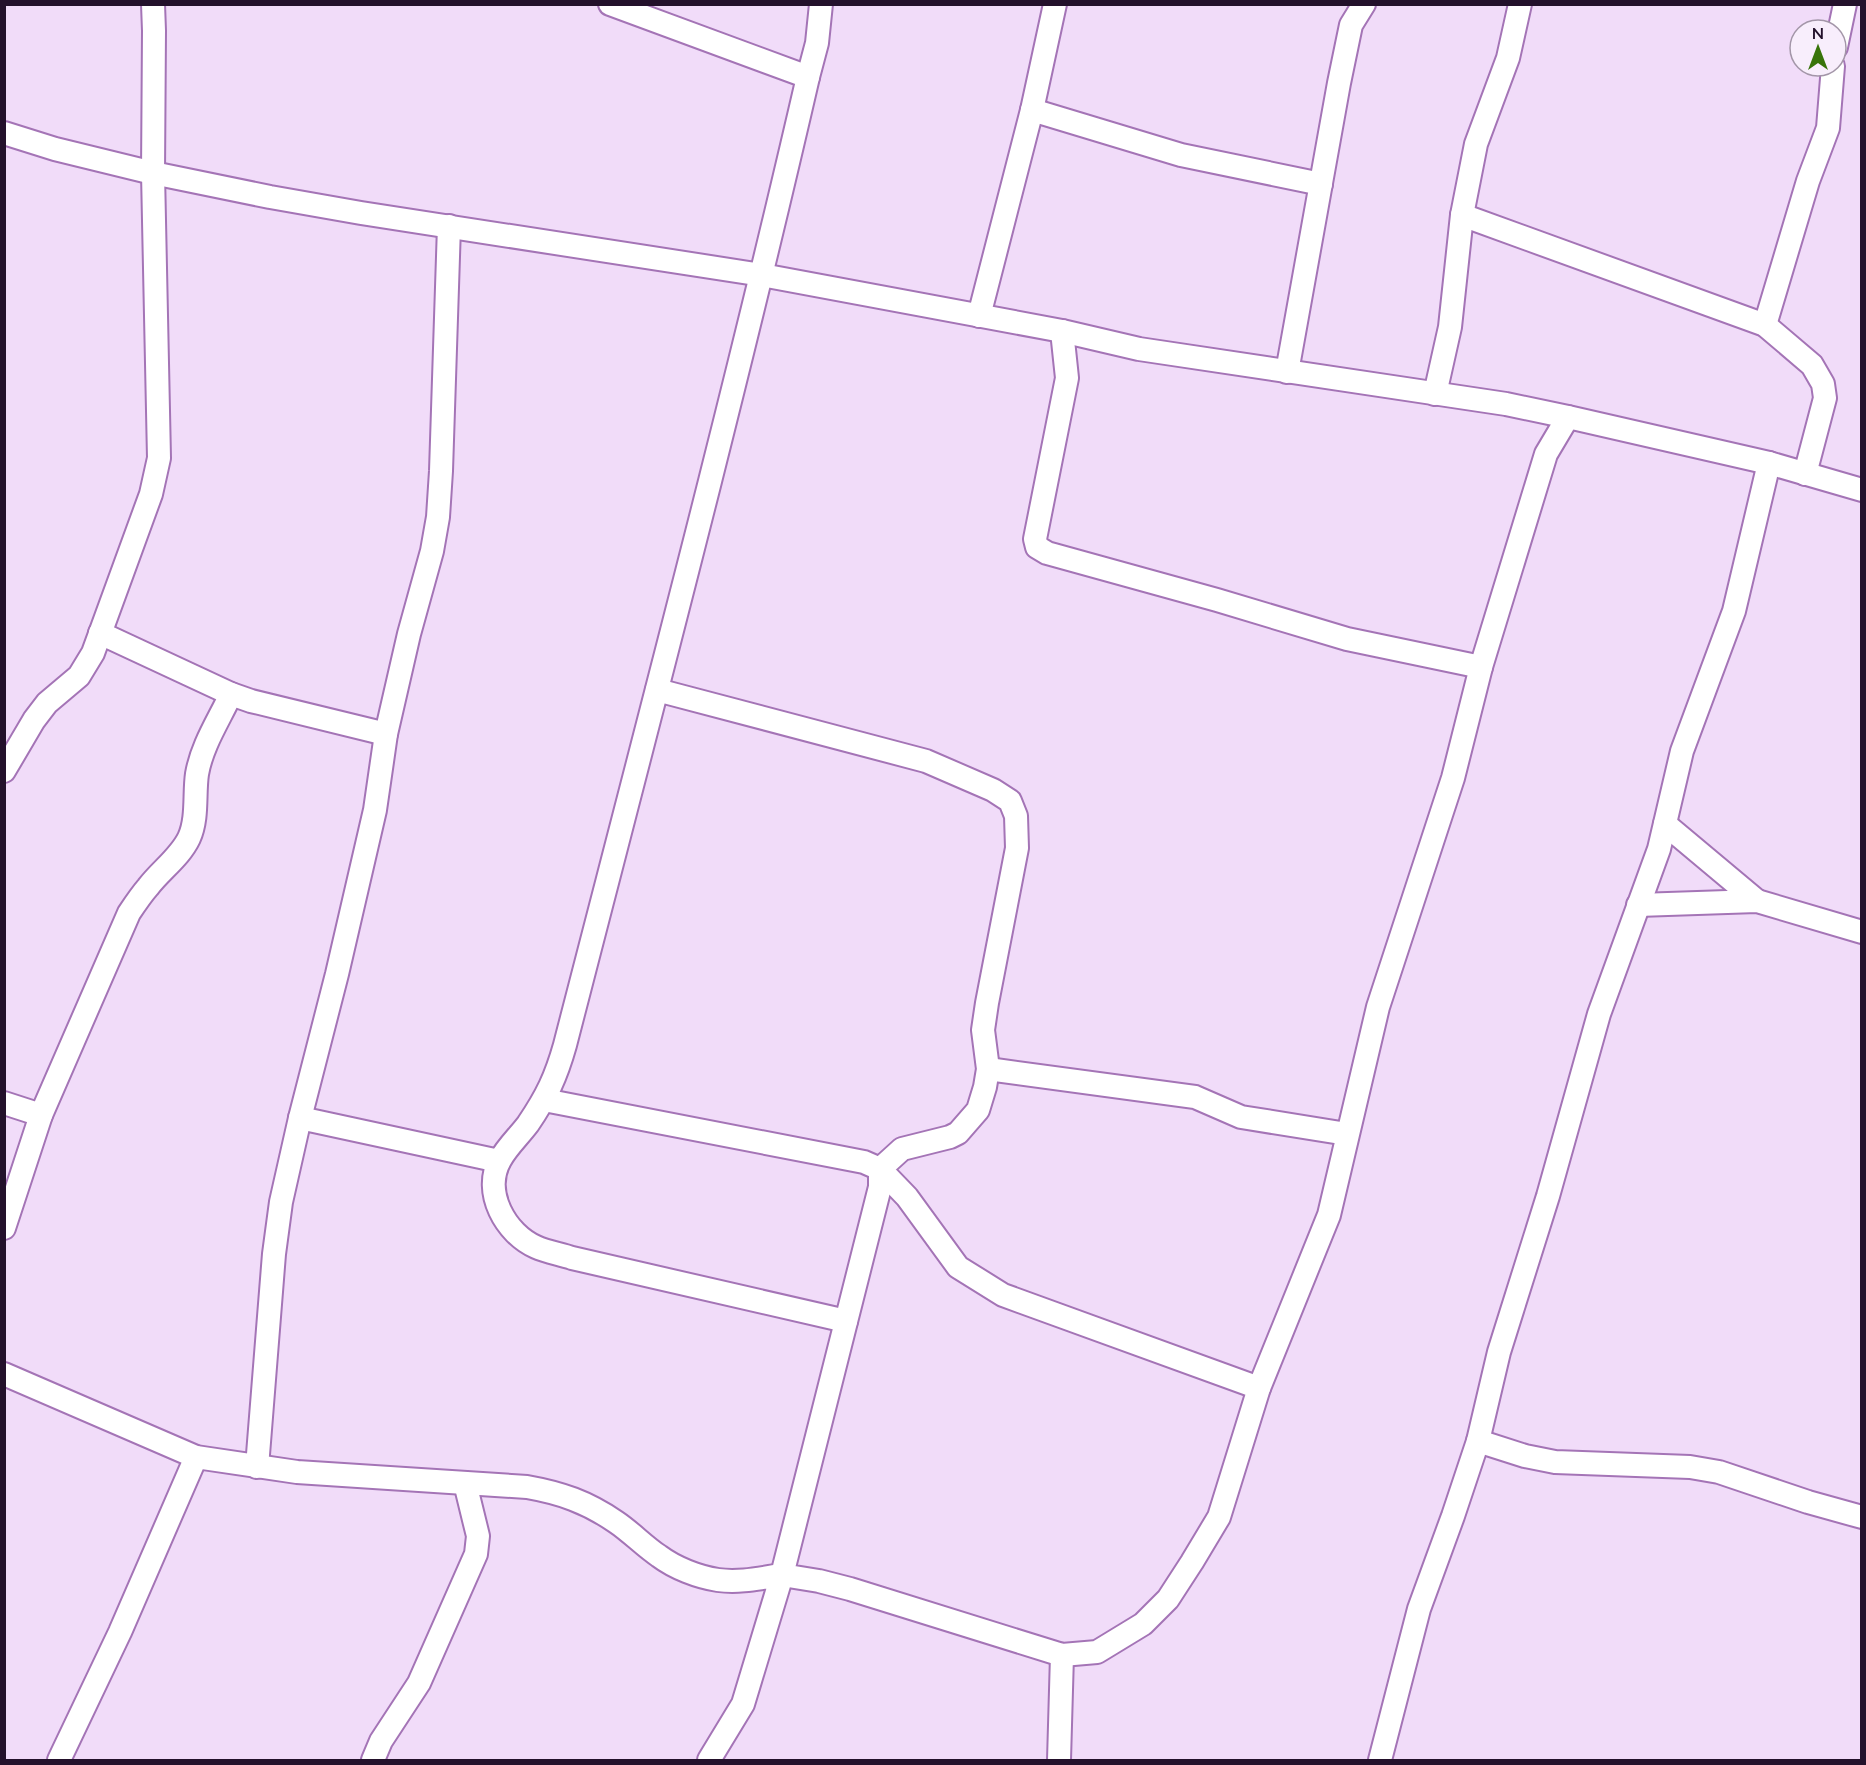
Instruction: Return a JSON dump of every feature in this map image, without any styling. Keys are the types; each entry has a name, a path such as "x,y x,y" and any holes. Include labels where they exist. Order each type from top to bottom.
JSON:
{"street":[{"path":"4,771 34,720 47,703 79,676 93,653 151,494 159,458 153,173 153,4"},
{"path":"610,4 808,77"},
{"path":"821,4 817,43 762,275 565,1046 556,1076 544,1100 499,1161 493,1186 498,1205 515,1234 536,1247 572,1258 846,1321"},
{"path":"979,316 1032,110 1054,4"},
{"path":"1287,372 1351,25 1364,4"},
{"path":"1435,394 1450,327 1462,215 1476,144 1508,58 1520,4"},
{"path":"1765,325 1808,181 1828,128 1832,78"},
{"path":"1032,110 1181,155 1321,184"},
{"path":"4,133 153,173 270,197 762,275 1062,331 1138,349 1506,404 1769,463 1862,490"},
{"path":"1462,215 1765,325 1812,365 1823,384 1826,398 1805,474"},
{"path":"257,1467 274,1254 281,1202 375,810 386,734 406,645 432,552 438,518 448,226"},
{"path":"1062,331 1067,378 1035,539 1036,548 1347,639 1481,667"},
{"path":"4,1374 196,1457 297,1472 527,1487 556,1492 578,1500 616,1522 659,1557 686,1571 718,1580 746,1581 782,1575 819,1581 1062,1655 1097,1652 1143,1624 1168,1599 1219,1517 1258,1388 1329,1215 1378,1007 1454,778 1481,667 1546,454 1568,417"},
{"path":"1380,1761 1419,1609 1454,1516 1478,1441 1499,1352 1548,1196 1599,1014 1659,849 1682,751 1734,611 1769,463"},
{"path":"100,633 250,701 386,734"},
{"path":"657,690 926,761 993,790 1010,801 1016,816 1017,848 983,1030 988,1069 978,1110 958,1133 902,1149 880,1169 880,1187 782,1575 742,1704 709,1761"},
{"path":"4,1228 41,1115 129,913 148,886 180,852 189,838 193,826 197,774 201,758 206,743 231,694"},
{"path":"1665,824 1757,901"},
{"path":"1638,904 1757,901 1862,932"},
{"path":"988,1069 1195,1097 1241,1117 1347,1134"},
{"path":"544,1100 864,1162 880,1169 907,1197 958,1267 1003,1295 1258,1388"},
{"path":"4,1103 41,1115"},
{"path":"300,1118 499,1161"},
{"path":"1478,1441 1554,1462 1690,1467 1719,1472 1808,1502 1862,1517"},
{"path":"59,1761 120,1632 196,1457"},
{"path":"373,1761 381,1741 419,1683 476,1554 478,1536 465,1483"},
{"path":"1059,1761 1062,1655"}]}
